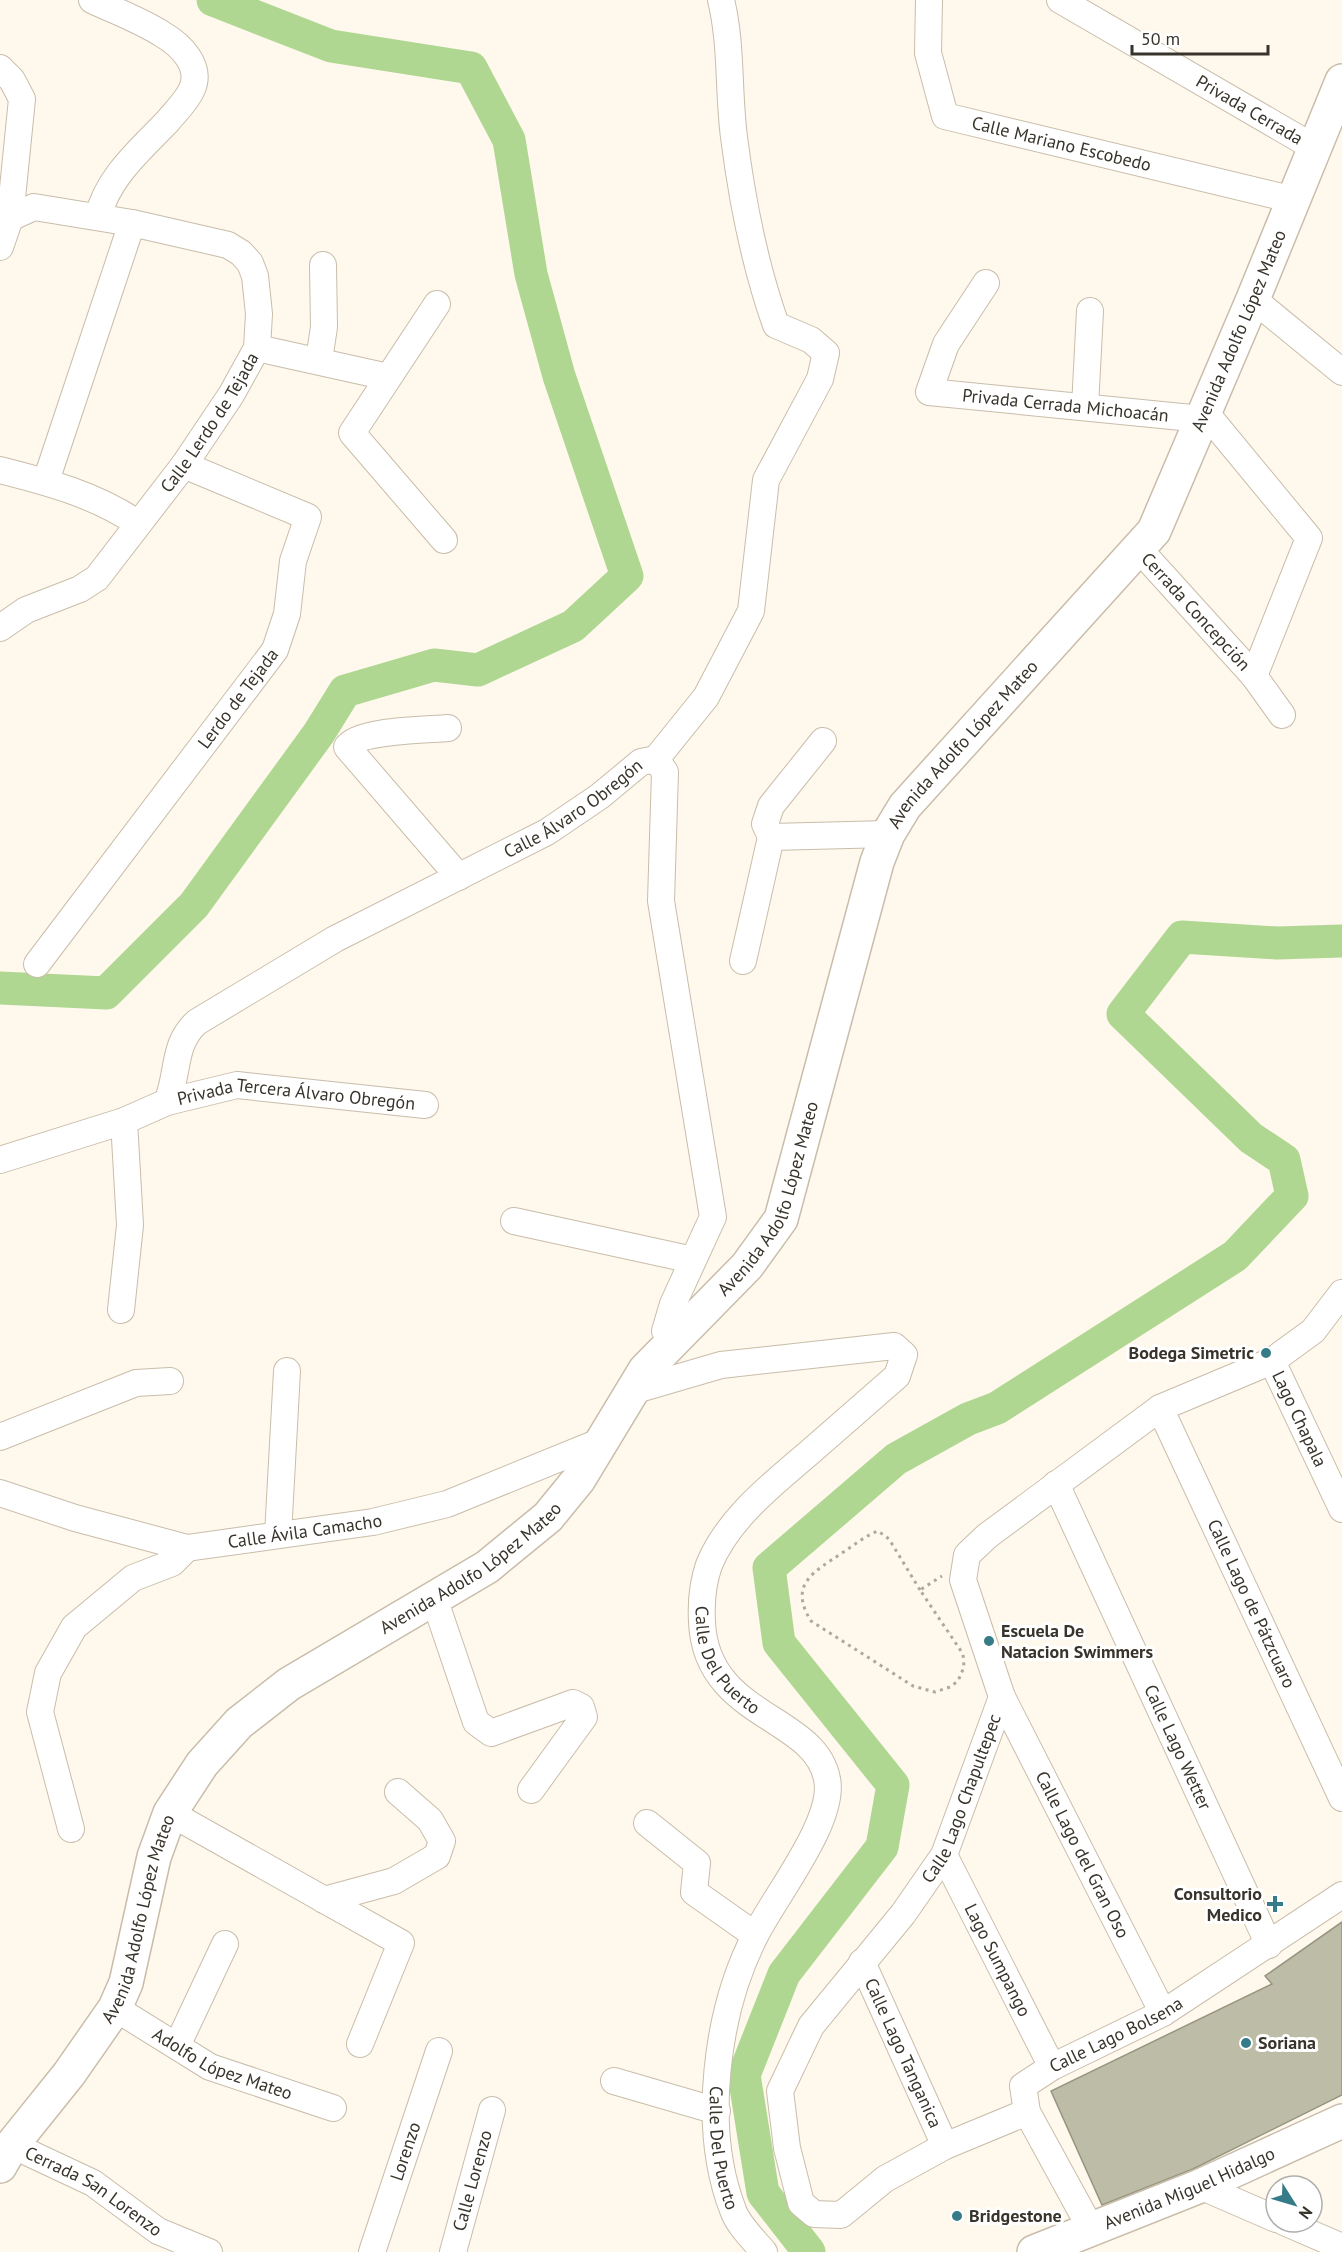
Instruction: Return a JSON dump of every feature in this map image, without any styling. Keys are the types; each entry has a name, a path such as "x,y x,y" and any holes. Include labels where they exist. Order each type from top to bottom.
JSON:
{"main road":[{"name":"Avenida Adolfo López Mateo","path":"6,2156 116,2008 126,1983 154,1857 170,1813 201,1764 239,1723 289,1684 487,1567 548,1517 579,1479 645,1370 747,1266 781,1219 877,862 888,834 904,806 1154,531 1253,299 1342,81"},
{"name":"Avenida Miguel Hidalgo","path":"1210,2190 1342,2121"},
{"name":"Avenida Miguel Hidalgo","path":"1034,2252 1084,2240 1342,2139"}],"street":[{"path":"92,0 163,34 186,55 195,79 192,90 178,110 121,171 105,194 98,217"},
{"path":"656,759 706,697 751,611 766,480 820,379 826,353 811,340 776,325 761,283 734,137 727,23 721,0"},
{"name":"Calle Mariano Escobedo","path":"929,0 928,53 945,116 1294,200"},
{"name":"Privada Cerrada","path":"1060,0 1315,148"},
{"path":"0,68 12,80 22,99 4,232"},
{"name":"Calle Lerdo de Tejada","path":"0,628 26,610 80,589 97,578 110,565 137,523 184,465 231,394 257,348 259,314 255,276 250,263 241,253 228,245 132,223 34,207 4,232"},
{"path":"46,481 132,223"},
{"path":"320,360 324,327 323,265"},
{"name":"Privada Cerrada Michoacán","path":"986,283 946,344 929,392 1085,407 1204,415"},
{"path":"1253,299 1342,372"},
{"path":"437,304 352,433 444,540"},
{"path":"1085,407 1090,311"},
{"path":"257,348 320,360 388,377"},
{"path":"1204,415 1309,538 1254,676"},
{"name":"Lerdo de Tejada","path":"37,964 275,650 287,614 293,561 308,517 184,465"},
{"path":"0,470 46,481 116,508 137,523"},
{"name":"Cerrada Concepción","path":"1138,548 1254,676 1282,715"},
{"path":"448,728 366,736 351,742 347,747 459,877"},
{"path":"743,961 771,837 765,824 771,806 823,741"},
{"name":"Calle Álvaro Obregón","path":"167,1102 174,1086 176,1060 184,1034 197,1022 335,939 547,832 600,796 641,762 656,759 665,772 661,901 713,1217 673,1304 665,1331 673,1342"},
{"path":"771,837 888,834"},
{"name":"Privada Tercera Álvaro Obregón","path":"167,1102 237,1085 425,1105"},
{"path":"0,1160 124,1121 167,1102"},
{"path":"121,1310 130,1226 124,1121"},
{"path":"514,1221 693,1260"},
{"path":"965,1565 967,1555 987,1536 1160,1408 1272,1361 1313,1331 1342,1293"},
{"name":"Calle Del Puerto","path":"632,1390 721,1365 894,1346 904,1355 897,1376 759,1497 729,1531 709,1565 701,1606 703,1644 720,1679 751,1708 801,1740 816,1754 827,1778 828,1803 813,1837 755,1935 726,2009 715,2078 720,2158 733,2212 764,2252"},
{"name":"Lago Chapala","path":"1272,1361 1342,1509"},
{"path":"278,1536 287,1371"},
{"path":"0,1437 136,1383 170,1381"},
{"name":"Calle Lago de Pátzcuaro","path":"1160,1408 1342,1798"},
{"name":"Calle Ávila Camacho","path":"0,1493 180,1556 278,1536 373,1522 447,1504 604,1440"},
{"name":"Calle Lago Wetter","path":"1056,1484 1269,1945"},
{"path":"71,1829 50,1757 40,1712 48,1673 74,1628 95,1620 140,1589 167,1575 180,1556"},
{"name":"Calle Lago Chapultepec","path":"965,1565 963,1580 1002,1697 944,1855 903,1914 810,2026 780,2091 787,2148 801,2203 814,2214 841,2215 885,2179 945,2146 1027,2112"},
{"path":"434,1598 476,1722 491,1733 573,1703 581,1707 584,1717 531,1790"},
{"name":"Calle Lago del Gran Oso","path":"1002,1697 1163,2013"},
{"path":"324,1900 394,1881 437,1856 442,1841 430,1820 398,1792"},
{"path":"170,1813 400,1943 360,2044"},
{"path":"647,1823 697,1863 694,1892 755,1935"},
{"name":"Lago Sumpango","path":"944,1855 1052,2067"},
{"name":"Calle Lago Bolsena","path":"1084,2240 1027,2112 1023,2086 1052,2067 1163,2013 1342,1895"},
{"path":"177,2046 225,1944"},
{"name":"Calle Lago Tanganica","path":"862,1962 945,2146"},
{"name":"Adolfo López Mateo","path":"116,2008 210,2067 333,2108"},
{"name":"Lorenzo","path":"372,2252 440,2051"},
{"path":"614,2081 717,2111"},
{"name":"Calle Lorenzo","path":"453,2252 492,2110"},
{"name":"Cerrada San Lorenzo","path":"6,2156 93,2183 158,2231 209,2252"},
{"path":"1210,2190 1264,2214"},
{"path":"1312,2234 1342,2247"}],"path":[{"path":"878,1531 889,1539 921,1590 963,1654 964,1667 957,1681 950,1687 935,1692 913,1686 811,1621 803,1608 801,1596 804,1584 814,1572 878,1531"},
{"path":"921,1590 965,1565"}],"building":[{"name":"Soriana","path":"1342,1922 1342,2095 1193,2169 1102,2205 1051,2091 1272,1984 1265,1976"}],"waterway":[{"path":"0,988 106,993 194,905 319,733 345,691 434,665 478,670 573,626 627,576 559,376 531,274 509,140 471,68 331,46 213,0"},
{"path":"809,2252 763,2193 744,2075 784,1974 882,1847 893,1785 779,1643 769,1568 896,1459 968,1419 997,1408 1235,1256 1292,1196 1284,1160 1251,1138 1123,1014 1182,937 1277,943 1342,941"}],"place":[{"name":"Bodega Simetric","path":"1266,1353"},
{"name":"Escuela De Natacion Swimmers","path":"989,1641"},
{"name":"Consultorio Medico","path":"1275,1904"},
{"name":"Soriana","path":"1246,2043"},
{"name":"Bridgestone","path":"957,2216"}]}
